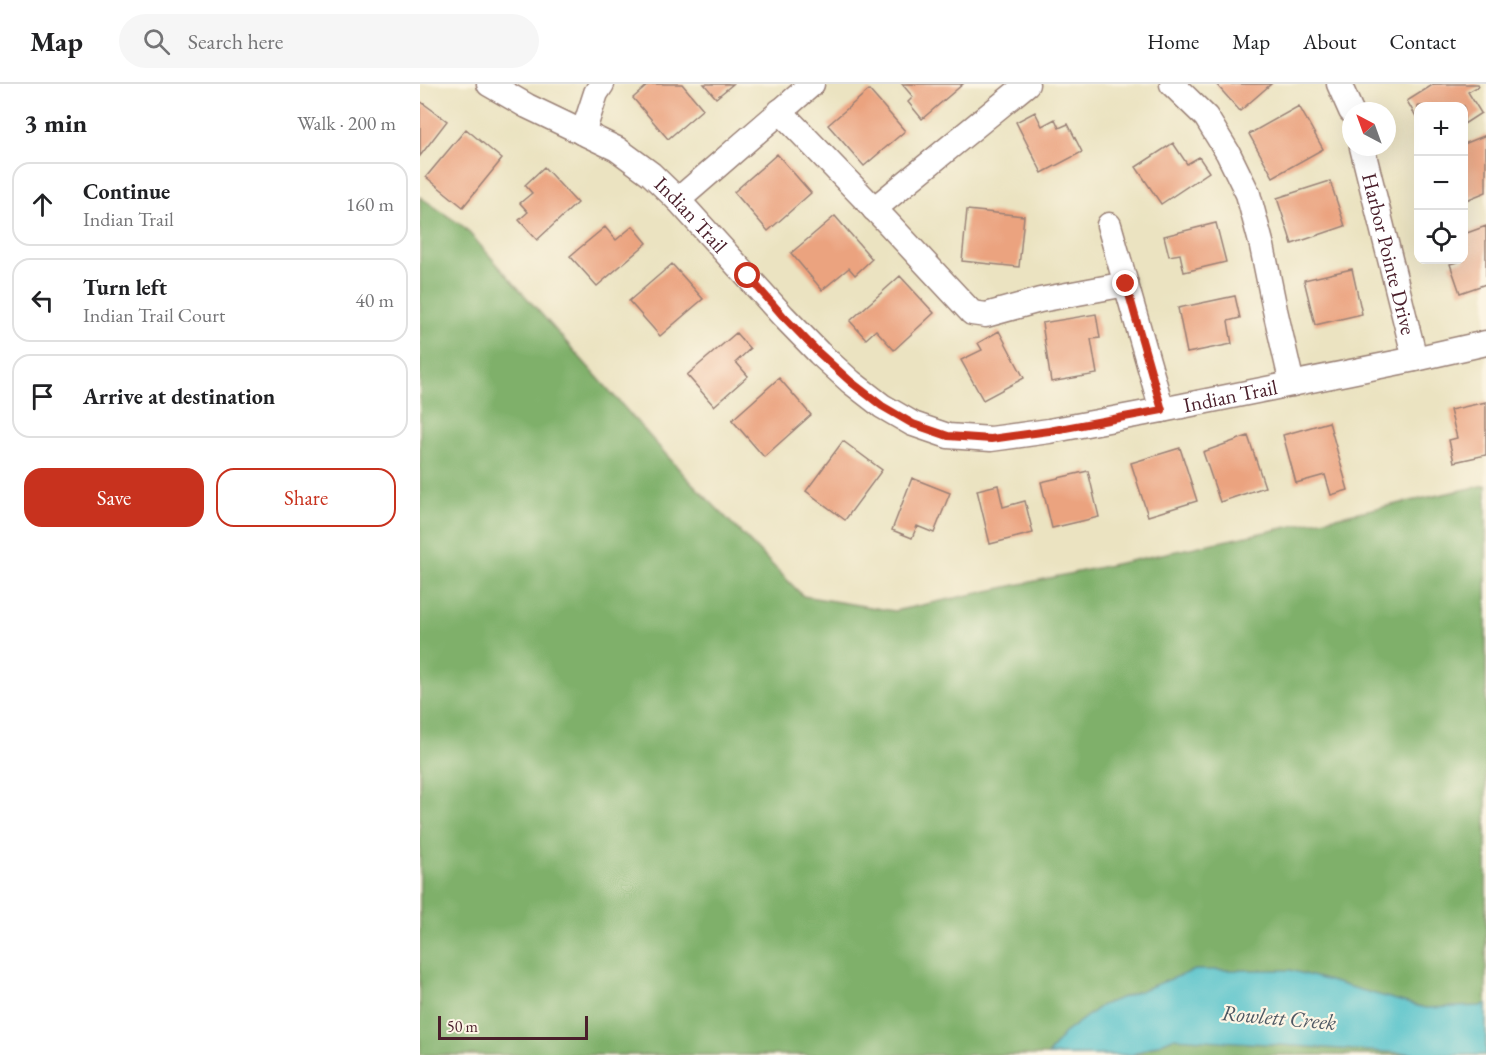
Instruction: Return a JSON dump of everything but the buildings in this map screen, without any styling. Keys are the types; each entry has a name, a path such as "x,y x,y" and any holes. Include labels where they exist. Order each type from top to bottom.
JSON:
{"street":[{"name":"Indian Trail","path":"489,84 527,106 617,149 651,174 678,200 783,316 851,382 882,406 913,424 948,436 991,439 1049,431 1292,384 1486,343"},
{"path":"583,133 596,93 602,84"},
{"path":"678,200 812,84"},
{"path":"874,209 1027,84"},
{"path":"1172,84 1206,117 1228,153 1248,194 1262,246 1292,384"},
{"path":"1339,84 1347,102"},
{"path":"780,111 972,313 986,315 1040,300 1126,284"},
{"name":"Harbor Pointe Drive","path":"1364,156 1415,359"},
{"path":"1109,225 1162,410"}],"green space":[{"path":"420,197 464,227 686,477 803,596 894,611 1486,485 1486,1055 420,1055"}],"water":[{"name":"Rowlett Creek","path":"1195,970 1290,970 1425,1008 1486,1004 1486,1055 1432,1055 1173,1038 1132,1055 1048,1055 1063,1034 1102,1005"}],"route":[{"path":"748,276 819,353 882,406 913,424 948,436 991,439 1049,431 1162,410 1126,284"}]}
